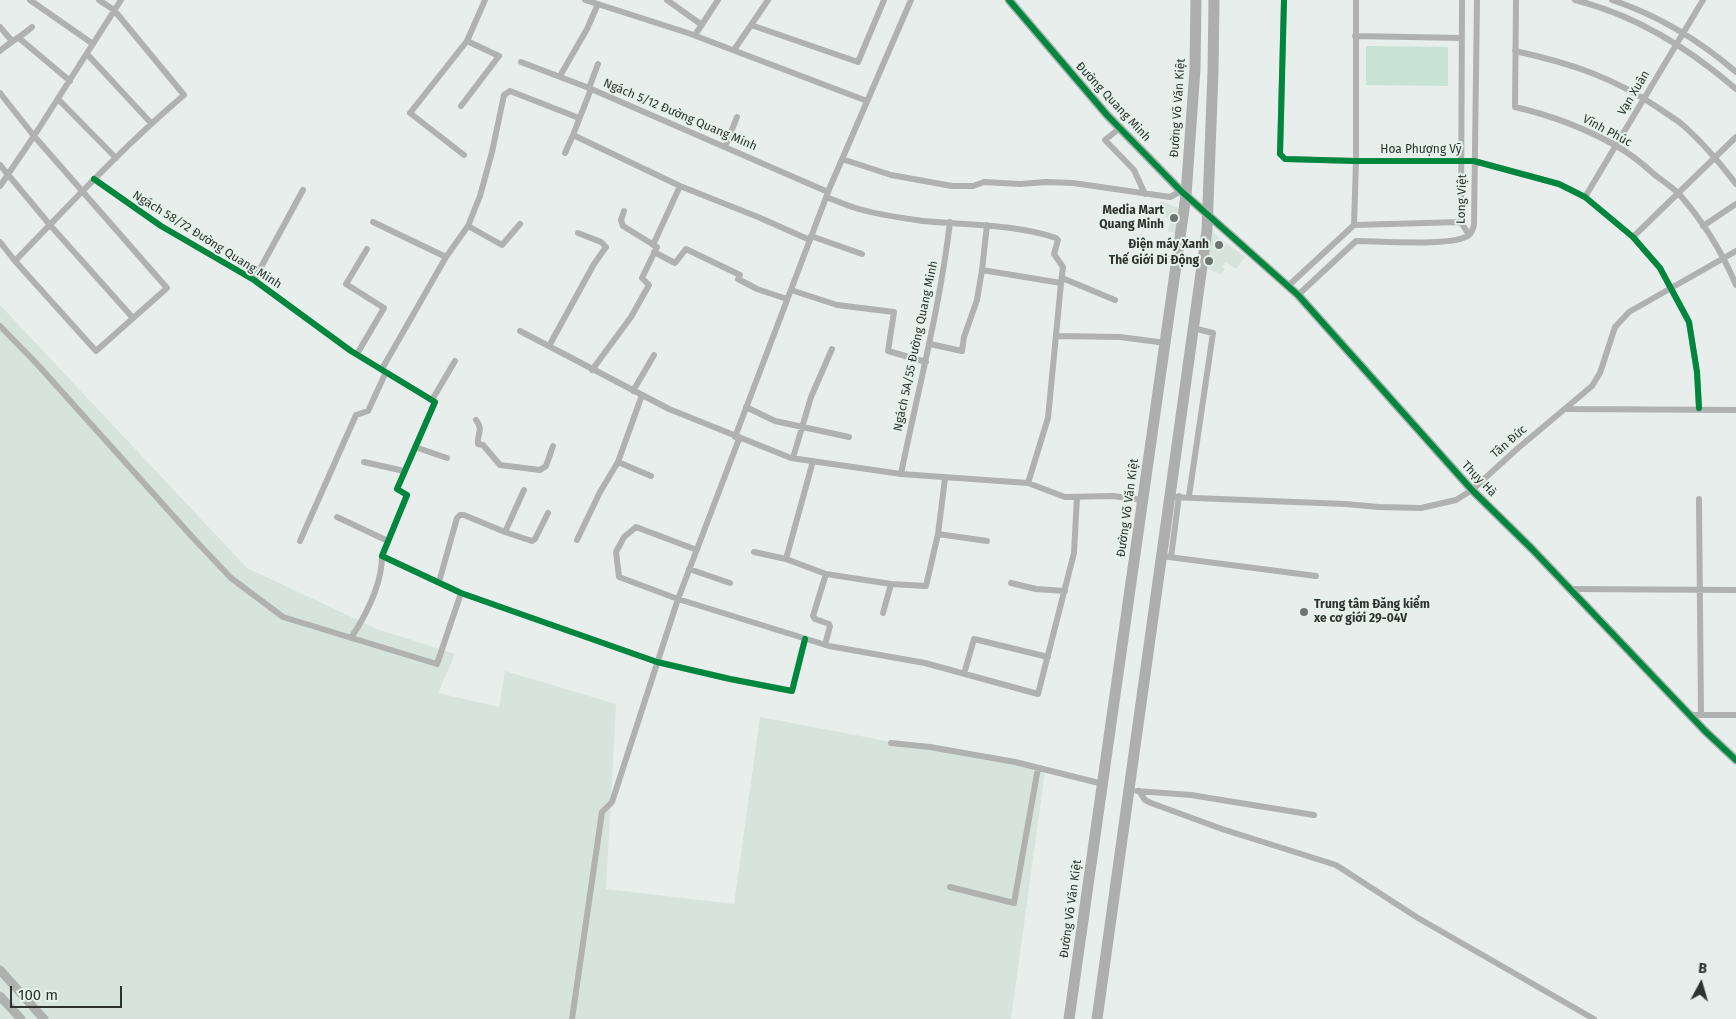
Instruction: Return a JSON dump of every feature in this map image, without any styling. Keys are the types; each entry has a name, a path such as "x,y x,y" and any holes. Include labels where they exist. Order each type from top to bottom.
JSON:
{"highway":[{"name":"Đường Võ Văn Kiệt","path":"1069,1019 1177,264 1195,69 1196,0"},
{"path":"1097,1019 1105,956 1134,790 1174,496 1193,328 1207,230 1214,0"},
{"path":"1104,1019 1105,956"}],"street":[{"path":"30,0 93,44"},
{"path":"15,261 151,123 184,96 114,10 99,0"},
{"path":"0,186 121,0"},
{"path":"464,155 410,112 467,41 485,0"},
{"path":"585,0 695,35 867,101"},
{"path":"667,0 702,25"},
{"path":"695,35 718,0"},
{"path":"734,50 768,0"},
{"path":"751,25 858,62 884,0"},
{"path":"572,1019 602,812 612,802 678,599 737,438 746,407 810,238 911,0"},
{"name":"Đường Quang Minh","path":"1009,0 1120,128 1183,193 1207,213"},
{"name":"Hoa Phượng Vỹ","path":"1284,0 1280,154 1285,159 1356,161 1474,160 1559,184 1585,197 1633,237 1660,268 1671,288 1689,322 1697,372 1699,408"},
{"path":"1288,286 1354,225 1356,0"},
{"name":"Long Việt","path":"1354,225 1461,222 1462,0"},
{"name":"Long Việt","path":"1298,295 1356,241 1450,242 1469,235 1474,225 1477,0"},
{"name":"Vĩnh Phúc","path":"1516,0 1515,108 1571,124 1616,145 1678,193 1724,257 1736,285"},
{"path":"1575,0 1637,23 1677,44 1714,70 1736,89"},
{"path":"1612,0 1640,9 1683,34 1736,72"},
{"name":"Vạn Xuân","path":"1585,197 1703,0"},
{"path":"560,76 587,29 598,4"},
{"path":"0,51 32,26"},
{"path":"0,27 12,41"},
{"path":"1355,36 1462,38"},
{"path":"19,38 70,81"},
{"path":"461,106 499,56 467,41"},
{"path":"1515,51 1566,63 1612,81 1644,98 1683,125 1716,157 1736,184"},
{"path":"87,54 151,123"},
{"name":"Ngách 5/12 Đường Quang Minh","path":"520,62 590,88 724,146 859,210 922,220 987,225 1056,238 1058,240 1054,254 1063,268 1062,280"},
{"path":"565,153 598,64"},
{"path":"300,541 356,415 368,411 384,370 446,257 468,226 480,196 492,152 504,95 506,92 510,92 579,118"},
{"path":"0,93 34,136 167,288 96,351 0,242"},
{"path":"58,99 116,158"},
{"path":"724,146 737,118"},
{"path":"1120,128 1105,140 1134,170 1145,194"},
{"path":"573,135 680,186 810,238 862,254"},
{"path":"1633,237 1736,137"},
{"path":"842,159 891,175 952,186 974,186 984,182 1020,184 1046,182 1099,186 1170,197 1183,193"},
{"path":"0,165 50,225 133,318"},
{"name":"Ngách 58/72 Đường Quang Minh","path":"94,179 161,226 254,280 357,354 432,400"},
{"path":"652,244 680,186"},
{"path":"254,280 303,190"},
{"path":"1703,226 1736,204"},
{"path":"592,370 631,317 649,285 642,278 657,247 623,226 621,220 624,211"},
{"name":"Thụy Hà","path":"1207,213 1298,295 1472,490 1502,518 1690,715 1736,760"},
{"path":"373,222 446,257"},
{"name":"Ngách 5A/55 Đường Quang Minh","path":"901,474 944,272 950,222"},
{"path":"1461,222 1469,235"},
{"path":"468,226 502,245 520,224"},
{"path":"930,344 962,352 964,337 977,300 987,225"},
{"path":"549,346 594,264 606,247 601,242 578,233"},
{"path":"357,354 384,308 346,284 367,249"},
{"path":"654,252 675,263 686,249 740,274 738,279 758,289 787,299"},
{"name":"Tân Đức","path":"1174,496 1421,508 1456,500 1472,490 1517,449 1592,386 1600,373 1615,327 1622,318 1629,312 1736,250"},
{"path":"1161,256 1177,264"},
{"path":"982,270 1062,280 1115,300"},
{"path":"1028,483 1048,418 1062,280"},
{"path":"791,290 837,305 894,312 888,351 926,362"},
{"path":"0,326 37,364 194,540 231,578 283,617 437,664 461,593"},
{"path":"1189,496 1213,333 1193,328"},
{"path":"520,331 669,409 737,438 793,458 901,474 1028,483 1065,497 1113,496 1143,500"},
{"path":"1056,336 1120,338 1166,343"},
{"path":"793,458 811,397 832,349"},
{"path":"633,390 654,356"},
{"path":"351,638 370,605 382,556 407,495 396,489 435,402 432,400 455,361"},
{"path":"577,540 600,492 618,462 642,395"},
{"path":"746,407 775,421 849,437"},
{"path":"1566,409 1699,408 1736,410"},
{"path":"476,420 481,429 478,444 483,445 500,465 540,470 546,466 552,446"},
{"path":"414,447 447,458"},
{"path":"786,559 812,461"},
{"path":"364,462 404,471"},
{"path":"618,462 651,476"},
{"path":"754,552 786,559 826,574 891,584 926,586 938,534 945,478"},
{"path":"505,532 524,490"},
{"path":"696,550 636,527 624,537 616,552 619,577 678,599 825,645 925,663 1038,694 1074,553 1077,497"},
{"path":"1699,499 1701,715"},
{"path":"439,582 457,518 460,515 532,541 535,540 548,513"},
{"path":"337,517 388,541"},
{"path":"938,534 987,541"},
{"path":"382,556 461,593 657,662 730,679 792,691 806,639"},
{"path":"1166,557 1316,576"},
{"path":"689,569 730,583"},
{"path":"825,645 830,626 815,619 813,616 826,574"},
{"path":"1011,583 1036,589 1065,591"},
{"path":"883,614 891,584"},
{"path":"1570,589 1736,590"},
{"path":"964,674 974,639 1048,657"},
{"path":"1690,715 1736,715"},
{"path":"891,743 987,757 1103,784"},
{"path":"950,887 1014,903 1038,768"},
{"path":"1134,790 1191,795 1314,815"},
{"path":"1134,790 1146,800 1160,806 1222,829 1336,865 1418,918 1594,1019"},
{"path":"0,970 44,1019"},
{"path":"0,996 21,1019"}],"shaded area":[{"name":"Media Mart Quang Minh","path":"1161,201 1183,210 1179,235 1168,231 1171,220 1156,212"},
{"name":"Điện máy Xanh","path":"1211,231 1245,257 1236,269 1226,262 1222,267 1225,269 1221,275 1203,266"},
{"path":"0,305 247,568 377,629 455,654 438,693 499,707 505,671 616,704 606,889 734,904 760,717 1045,771 1011,1019 0,1019"}],"green space":[{"path":"1366,46 1448,47 1448,86 1366,85"}],"cycle path":[{"path":"1009,0 1107,115 1181,191 1298,295 1472,490 1532,549 1705,731 1736,760"},
{"path":"1284,0 1280,154 1285,159 1474,161 1559,184 1585,197 1633,237 1660,268 1689,322 1697,372 1699,408"},
{"path":"94,179 161,226 254,280 351,351 435,402 397,489 407,495 382,556 461,593 657,662 730,679 792,691 805,639"}],"place":[{"name":"Media Mart Quang Minh","path":"1174,218"},
{"name":"Điện máy Xanh","path":"1219,245"},
{"name":"Thế Giới Di Động","path":"1209,261"},
{"name":"Trung tâm Đăng kiểm xe cơ giới 29-04V","path":"1304,612"}]}
